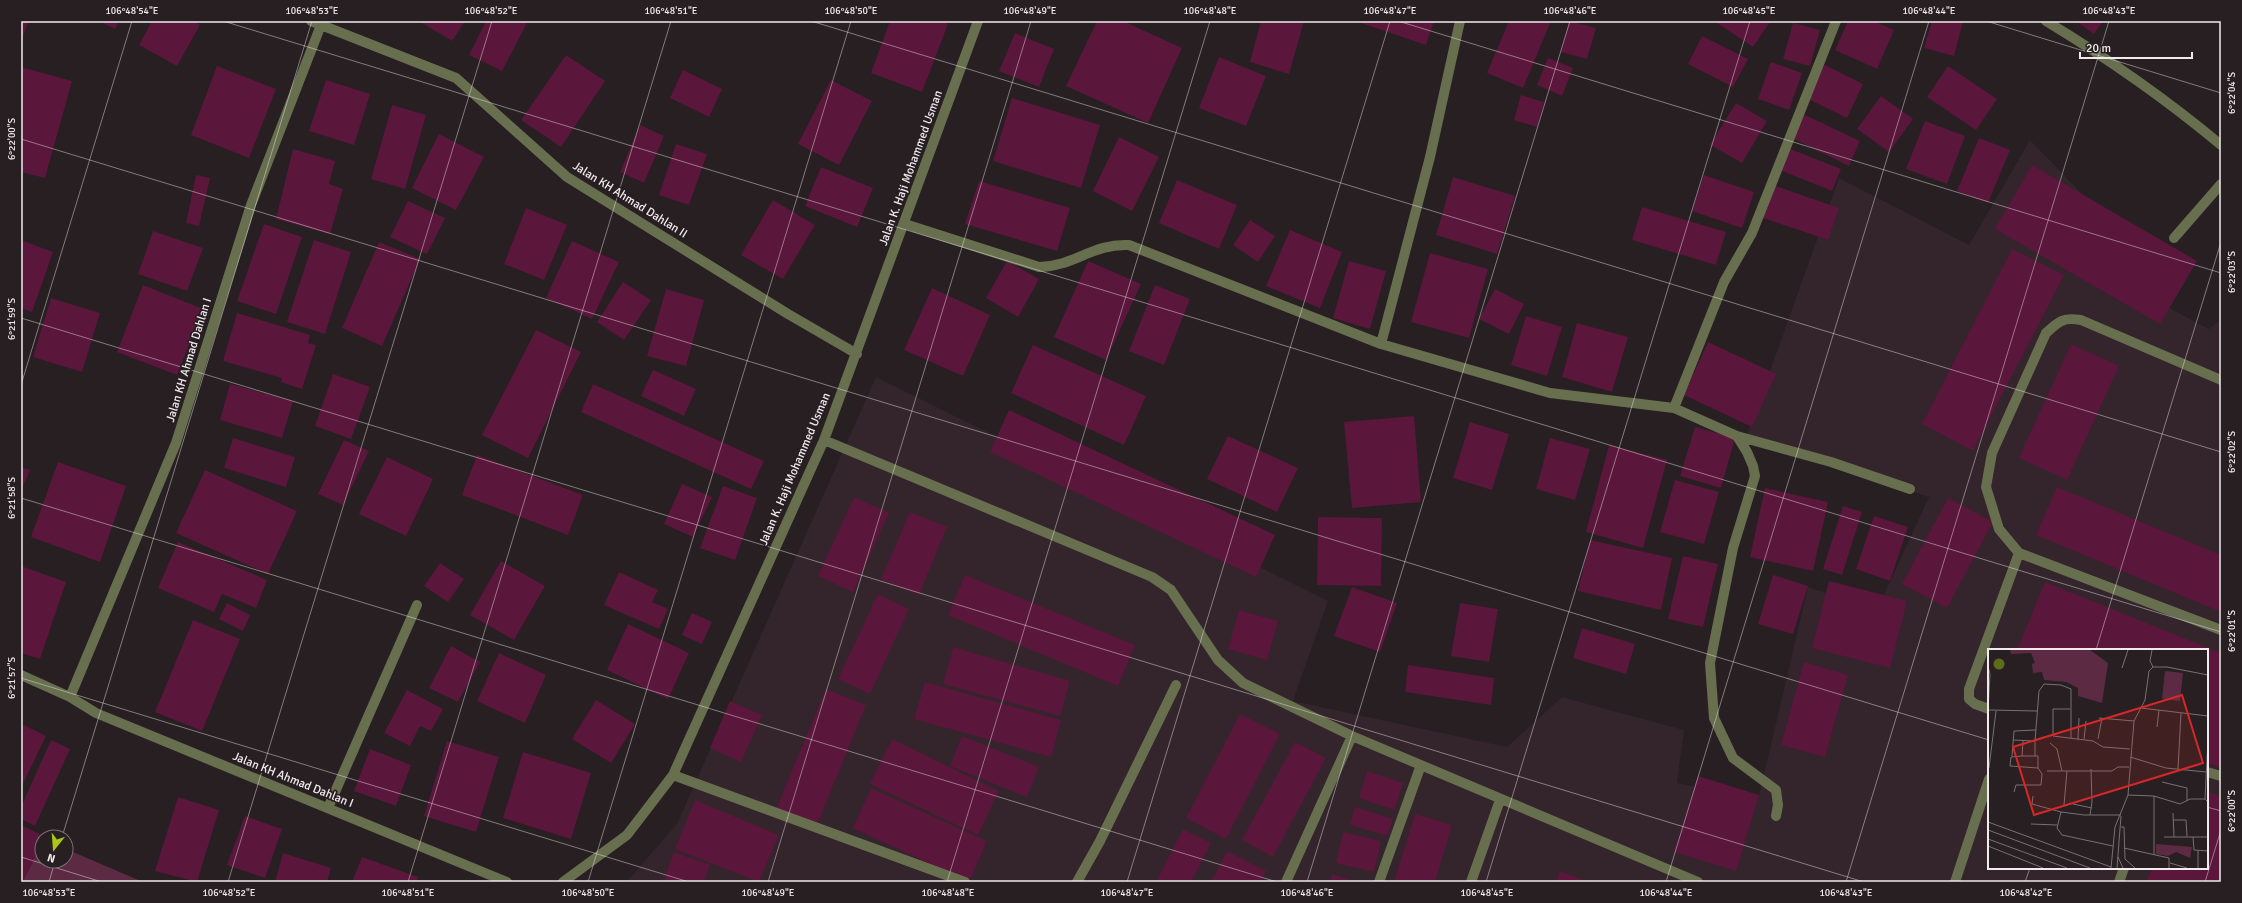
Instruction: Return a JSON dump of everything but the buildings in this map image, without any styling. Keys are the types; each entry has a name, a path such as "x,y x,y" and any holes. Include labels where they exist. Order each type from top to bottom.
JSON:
{"street":[{"name":"Jalan K. Haji Mohammed Usman","path":"563,882 627,835 673,775 824,440 905,224 978,21"},
{"path":"1381,344 1430,157 1460,21"},
{"path":"1674,408 1724,282 1752,233 1836,21"},
{"path":"2046,21 2077,40 2179,110 2221,145"},
{"name":"Jalan KH Ahmad Dahlan II","path":"316,23 456,78 567,177 788,314 857,354"},
{"name":"Jalan KH Ahmad Dahlan I","path":"70,698 176,444 251,204 316,23"},
{"path":"2174,238 2221,184"},
{"path":"905,224 1039,267 1055,267 1113,244 1129,245 1381,344 1550,393 1674,408 1737,436 1831,462 1910,489"},
{"path":"2221,380 2081,320 2068,318 2058,322 2046,333 1992,453 1986,487 1999,529 2019,554 2221,630"},
{"path":"1737,436 1747,452 1755,476 1733,548 1710,664 1714,718 1733,758 1776,790 1778,805 1776,816"},
{"path":"824,440 1152,577 1171,590 1218,660 1242,683 1352,736 1500,800 1698,882"},
{"path":"1988,709 1975,704 1969,698 1968,689 2019,554"},
{"path":"328,808 418,605"},
{"name":"Jalan KH Ahmad Dahlan I","path":"21,675 70,698 96,713 507,882"},
{"path":"1077,882 1100,842 1176,685"},
{"path":"1286,882 1352,736"},
{"path":"1379,882 1421,765"},
{"path":"2208,772 2221,776"},
{"path":"673,775 965,882"},
{"path":"1955,882 1988,782"},
{"path":"1472,882 1500,800"},
{"path":"2119,882 2124,869"}],"shaded area":[{"path":"2030,140 2138,252 2130,287 2209,329 2221,319 2221,882 626,882 677,824 876,377 1328,601 1293,701 1507,747 1562,697 1684,730 1677,783 1758,800 1808,587 1877,610 1929,497 1746,438 1839,178 1969,245"},
{"path":"74,852 143,882 21,882 34,855 34,869 74,869"}]}
